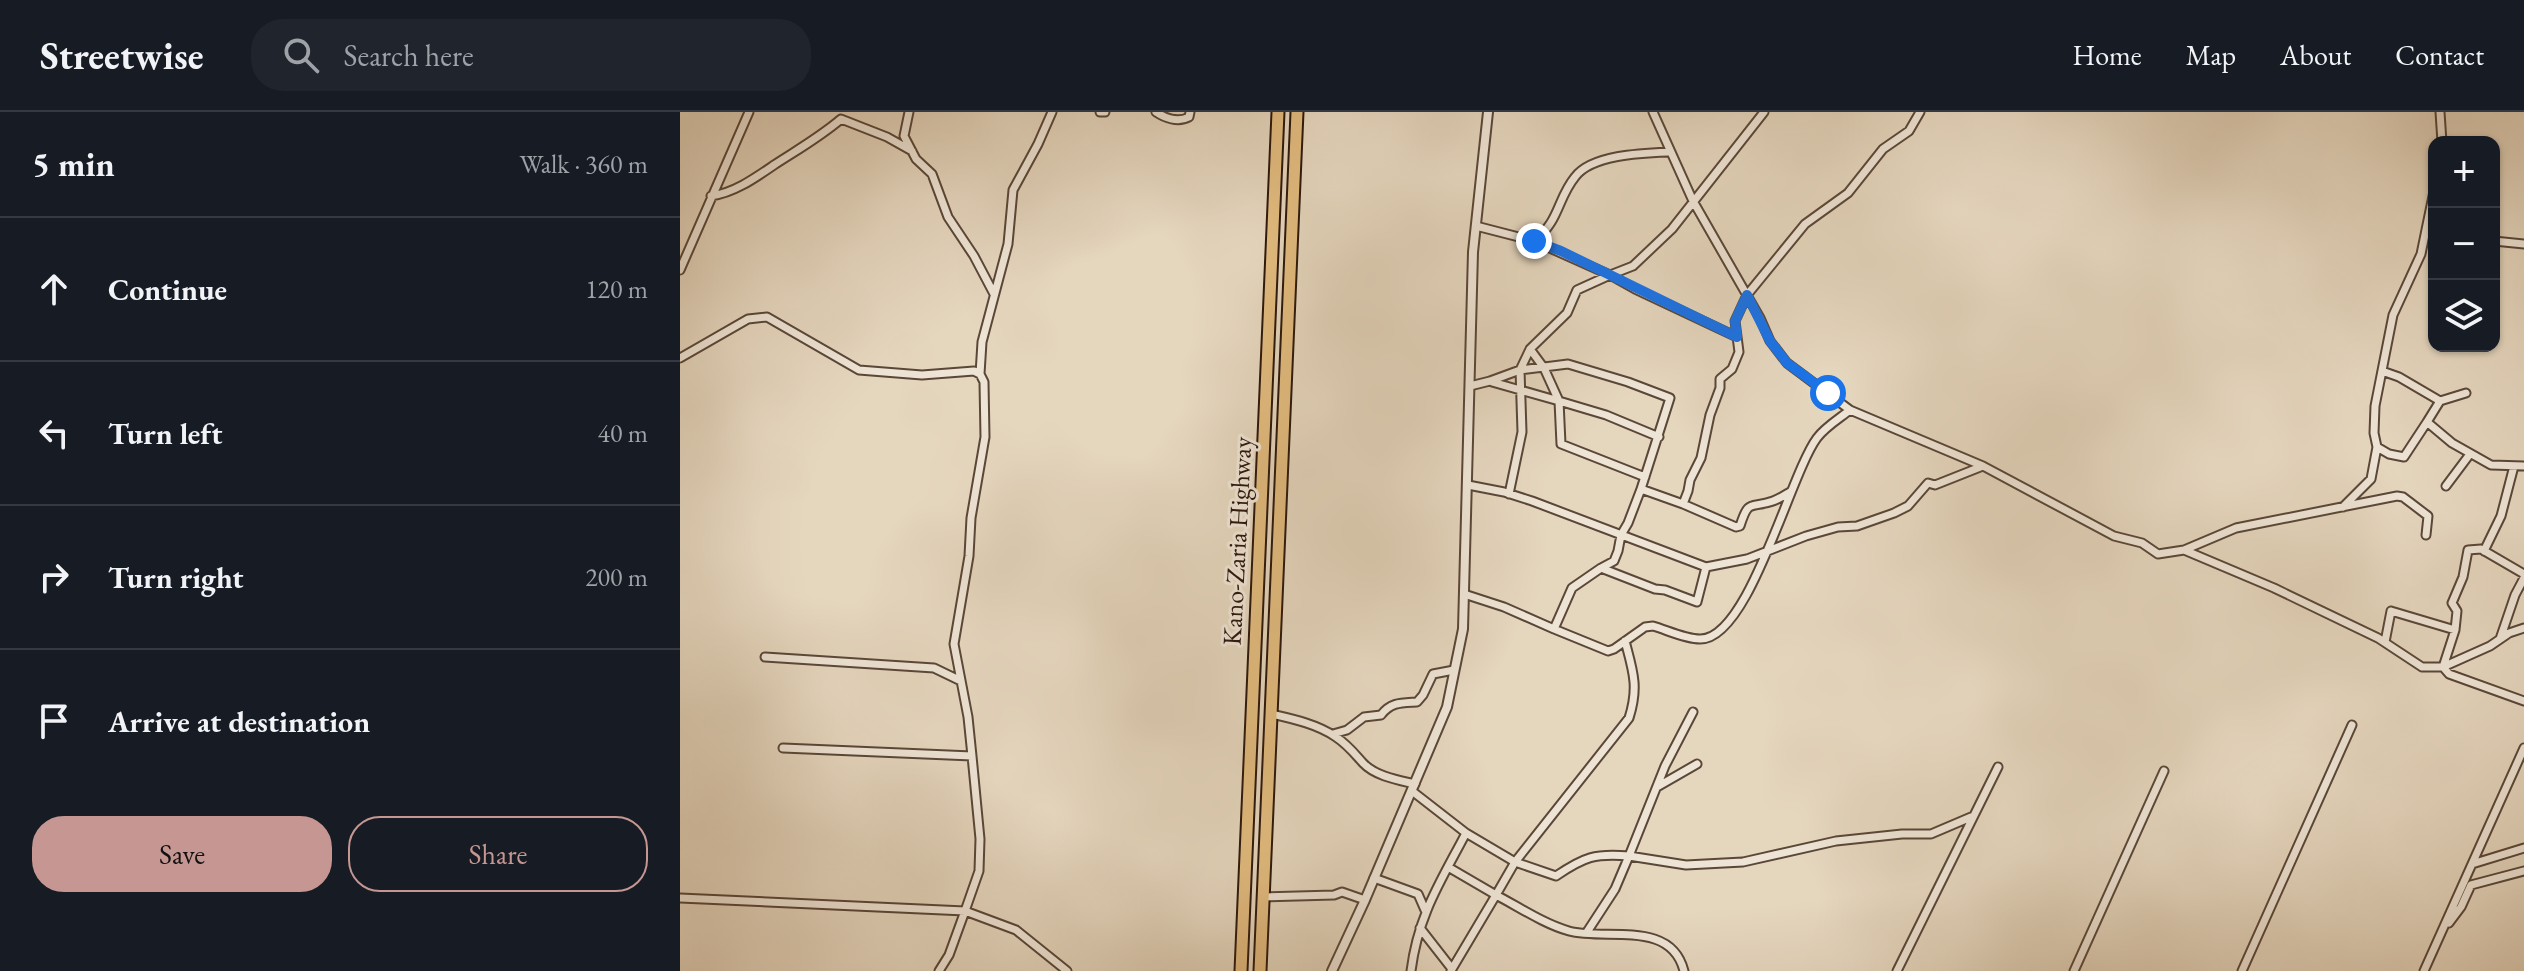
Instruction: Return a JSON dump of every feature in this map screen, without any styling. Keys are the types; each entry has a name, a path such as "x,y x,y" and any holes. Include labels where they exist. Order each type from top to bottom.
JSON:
{"highway":[{"name":"Kano-Zaria Highway","path":"1241,971 1278,112"},
{"name":"Kano-Zaria Highway","path":"1260,971 1297,112"}],"street":[{"path":"680,270 749,112"},
{"path":"909,112 904,136 916,159 932,174 948,217 982,269 995,296"},
{"path":"939,971 949,955 979,871 980,839 968,717 954,644 985,437 984,382 980,374 982,342 1008,244 1013,190 1052,112"},
{"path":"1156,112 1182,120 1189,117 1190,112"},
{"path":"1332,971 1447,707 1463,629 1473,252 1488,112"},
{"path":"1653,112 1693,201 1770,341 1787,363 1850,410 1983,466 2114,536 2142,543 2158,554 2184,550 2236,528 2397,496 2403,497 2428,516 2426,535"},
{"path":"1509,494 1522,432 1520,370 1530,349 1567,313 1577,290 1633,266 1672,229 1764,112"},
{"path":"1683,504 1701,458 1720,379 1732,369 1739,352 1735,321 1747,295 1805,224 1848,193 1883,149 1909,131 1920,112"},
{"path":"2440,112 2442,136"},
{"path":"711,196 740,187 762,174 831,130 841,119 887,137 912,151"},
{"path":"1534,241 1547,231 1575,175 1605,159 1671,152"},
{"path":"2343,507 2371,479 2377,447 2375,406 2393,315 2421,254 2430,208"},
{"path":"1476,226 1534,241 1737,337"},
{"path":"2423,240 2428,240"},
{"path":"2500,242 2524,244"},
{"path":"680,358 748,319 767,317 859,370 922,375 974,371 980,374"},
{"path":"1530,349 1544,368 1559,401 1561,444 1645,477"},
{"path":"1470,386 1520,370 1568,364 1670,398 1614,561 1572,588 1554,629"},
{"path":"2382,371 2399,377 2440,401"},
{"path":"1490,381 1606,415 1659,437"},
{"path":"2377,447 2404,457 2440,401 2466,393"},
{"path":"1464,594 1504,607 1608,651 1645,627 1653,626 1702,640 1734,618 1768,552 1790,492 1818,437 1850,410"},
{"path":"2427,422 2452,443 2491,465 2524,466"},
{"path":"2446,486 2470,454"},
{"path":"1468,485 1509,494 1706,567 1768,552 1806,536 1838,527 1857,526 1894,513 1908,506 1928,483 1935,485 1983,466"},
{"path":"2484,551 2501,516 2514,466"},
{"path":"1641,489 1736,527 1740,526 1744,511 1749,507 1772,502 1790,492"},
{"path":"2184,550 2274,588 2385,642 2422,667 2443,667 2524,628"},
{"path":"2443,667 2455,630 2457,611 2452,603 2463,577 2468,550 2484,551 2524,576 2500,639"},
{"path":"1601,568 1697,602 1706,567"},
{"path":"2385,642 2391,611 2455,630"},
{"path":"1420,928 1452,970 1515,862 1629,718 1636,681 1625,641"},
{"path":"765,657 934,668 961,681"},
{"path":"2443,667 2449,674 2524,701"},
{"path":"1333,734 1347,730 1364,717 1381,715 1397,703 1417,702 1433,674 1454,670"},
{"path":"1587,932 1615,889 1655,788 1693,712"},
{"path":"1271,714 1333,734 1353,749 1365,765 1414,787 1466,833 1515,862 1556,876 1585,857 1604,854 1686,865 1743,862 1836,841 1931,834 1971,817"},
{"path":"2242,971 2352,725"},
{"path":"783,748 972,756"},
{"path":"2424,971 2524,748"},
{"path":"2517,763 2524,771"},
{"path":"1655,788 1697,764"},
{"path":"1897,971 1998,767"},
{"path":"2074,971 2164,771"},
{"path":"1411,971 1425,910 1466,833"},
{"path":"2472,864 2524,848"},
{"path":"1448,867 1496,895 1570,931 1636,934 1663,944 1678,954 1684,971"},
{"path":"2439,938 2461,907 2471,885 2524,871"},
{"path":"1374,878 1418,894 1425,910"},
{"path":"1263,897 1334,895 1342,892 1365,900"},
{"path":"680,898 965,911 1016,930 1067,971"}],"route":[{"path":"1534,241 1561,251 1737,337 1735,321 1747,295 1770,341 1787,363 1828,393"}]}
